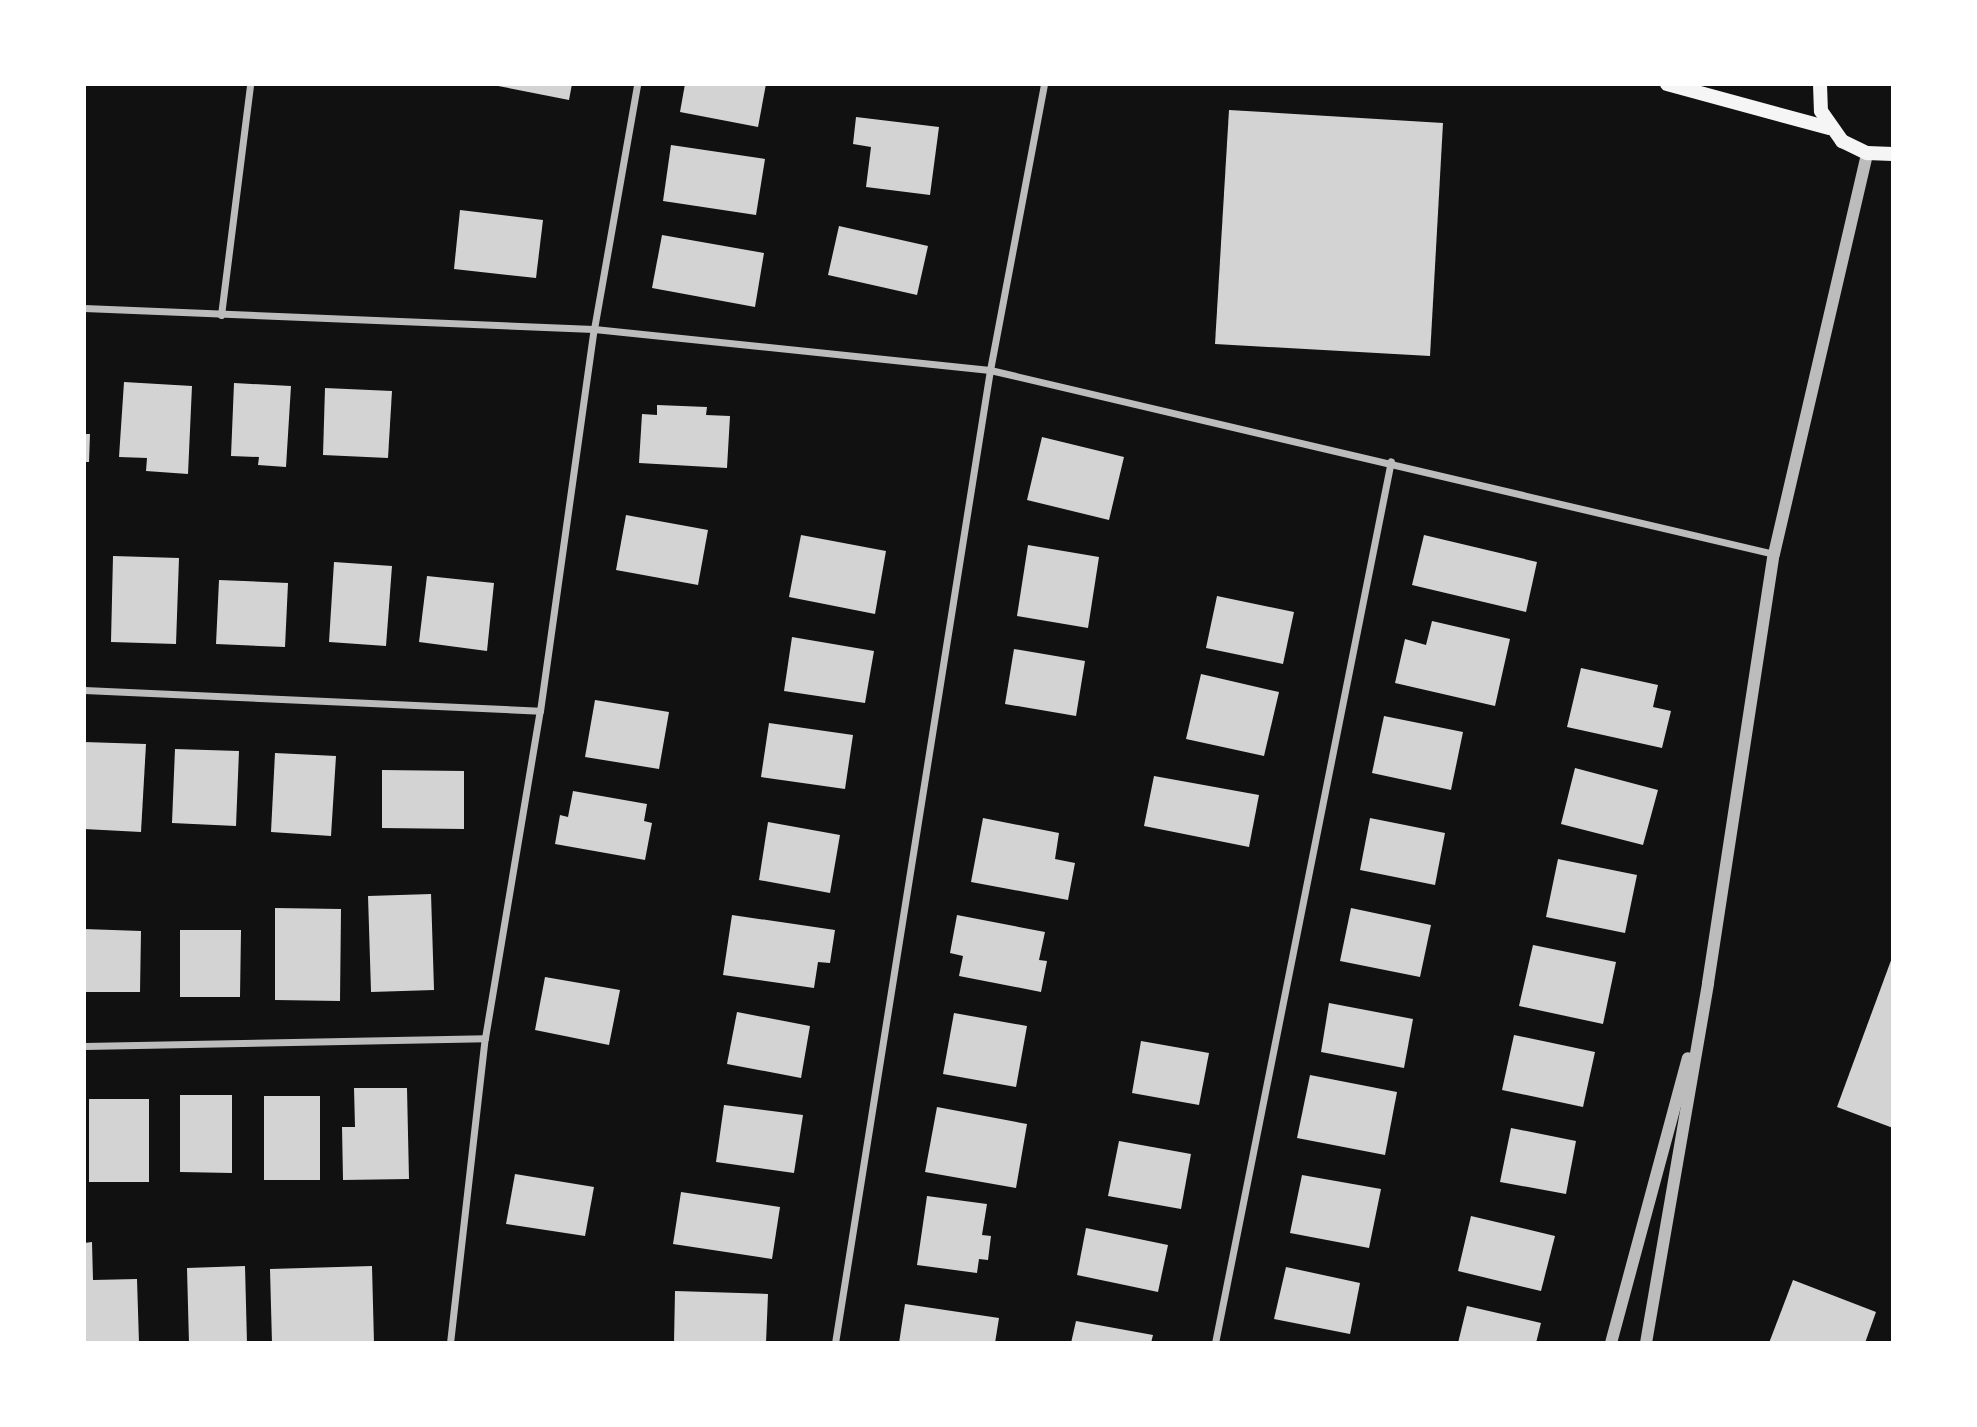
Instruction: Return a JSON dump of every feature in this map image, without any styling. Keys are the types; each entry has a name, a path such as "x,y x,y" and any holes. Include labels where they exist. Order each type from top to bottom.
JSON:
{"main road":[{"path":"1667,84 1829,128"},
{"path":"1819,84 1821,111 1829,128 1842,141 1867,153 1893,155"}],"street":[{"path":"221,316 250,84"},
{"path":"450,1343 485,1038 540,711 594,329 638,84"},
{"path":"835,1343 990,370 1044,84"},
{"path":"1646,1343 1708,983 1774,554 1867,153"},
{"path":"84,308 221,316 594,329 990,370 1391,461 1774,554"},
{"path":"1215,1343 1391,461"},
{"path":"84,690 540,711"},
{"path":"1611,1343 1708,983"},
{"path":"84,1046 485,1038"}],"building":[{"path":"488,84 572,84 569,100"},
{"path":"685,84 766,84 758,127 680,112"},
{"path":"1229,110 1443,123 1430,356 1215,344"},
{"path":"856,117 939,127 930,195 866,187 871,147 853,144"},
{"path":"671,145 765,159 756,215 663,201"},
{"path":"460,210 543,220 536,278 454,269"},
{"path":"839,226 928,246 917,295 828,275"},
{"path":"662,235 764,253 755,307 652,288"},
{"path":"124,382 192,386 188,474 146,471 147,458 119,457"},
{"path":"234,383 291,386 286,467 258,465 259,457 231,456"},
{"path":"325,388 392,391 388,458 323,455"},
{"path":"657,405 707,407 706,415 730,416 727,468 639,463 642,414 657,415"},
{"path":"84,434 90,434 89,462 84,462"},
{"path":"1042,437 1124,457 1109,520 1027,500"},
{"path":"626,515 708,530 698,585 616,570"},
{"path":"801,535 886,551 875,614 789,597"},
{"path":"1424,535 1537,562 1526,612 1412,585"},
{"path":"1028,545 1099,557 1088,628 1017,616"},
{"path":"113,556 179,558 176,644 111,642"},
{"path":"334,562 392,566 386,646 329,642"},
{"path":"427,576 494,583 487,651 419,642"},
{"path":"219,580 288,583 285,647 216,644"},
{"path":"1217,596 1294,612 1283,664 1206,648"},
{"path":"1432,621 1510,639 1495,706 1395,683 1405,639 1426,645"},
{"path":"792,637 874,651 865,703 784,691"},
{"path":"1014,649 1085,661 1076,716 1005,704"},
{"path":"1581,668 1658,685 1653,707 1671,711 1662,748 1567,727"},
{"path":"1201,674 1279,692 1264,756 1186,739"},
{"path":"595,700 669,712 659,769 585,757"},
{"path":"1384,716 1463,732 1451,790 1372,773"},
{"path":"769,723 853,735 845,789 761,777"},
{"path":"84,742 146,744 141,832 84,829"},
{"path":"175,749 239,751 236,826 172,823"},
{"path":"275,753 336,756 331,836 271,832"},
{"path":"1575,768 1658,790 1643,845 1561,824"},
{"path":"382,770 464,771 464,829 382,828"},
{"path":"1154,776 1259,795 1249,847 1144,826"},
{"path":"573,791 647,804 644,821 652,823 645,860 555,844 560,815 568,817"},
{"path":"983,818 1059,833 1055,859 1075,863 1068,900 971,882"},
{"path":"1370,818 1445,833 1435,885 1360,870"},
{"path":"768,822 840,835 830,893 759,880"},
{"path":"1558,859 1637,875 1625,933 1546,917"},
{"path":"431,894 434,990 371,992 368,896"},
{"path":"275,908 341,909 340,1001 275,1000"},
{"path":"1351,908 1431,925 1420,977 1340,961"},
{"path":"732,915 835,930 830,963 818,962 814,988 723,975"},
{"path":"957,915 1045,932 1039,960 1047,961 1041,992 959,976 963,956 950,953"},
{"path":"84,929 141,931 140,992 84,992"},
{"path":"180,930 241,930 240,997 180,997"},
{"path":"1533,945 1616,962 1603,1024 1519,1006"},
{"path":"1893,955 1893,1128 1837,1107"},
{"path":"545,977 620,990 609,1045 535,1030"},
{"path":"1329,1003 1413,1019 1404,1068 1321,1052"},
{"path":"737,1012 810,1026 801,1078 727,1064"},
{"path":"954,1013 1027,1026 1016,1087 943,1074"},
{"path":"1514,1035 1595,1052 1583,1107 1502,1090"},
{"path":"1141,1041 1209,1053 1199,1105 1132,1093"},
{"path":"1310,1075 1397,1092 1385,1155 1297,1138"},
{"path":"354,1088 407,1088 409,1179 343,1180 342,1127 355,1127"},
{"path":"180,1095 232,1095 232,1173 180,1172"},
{"path":"264,1096 320,1096 320,1180 264,1180"},
{"path":"89,1099 149,1099 149,1182 89,1182"},
{"path":"724,1105 803,1115 794,1173 716,1162"},
{"path":"937,1107 1027,1124 1016,1188 925,1172"},
{"path":"1511,1128 1576,1141 1566,1194 1500,1182"},
{"path":"1119,1141 1191,1154 1181,1209 1108,1196"},
{"path":"515,1174 594,1187 585,1236 506,1224"},
{"path":"1302,1175 1381,1189 1369,1248 1290,1233"},
{"path":"681,1192 780,1207 772,1259 673,1244"},
{"path":"927,1196 987,1204 982,1235 991,1236 988,1260 979,1259 977,1273 917,1265"},
{"path":"1471,1216 1555,1236 1541,1291 1458,1271"},
{"path":"1086,1228 1168,1245 1158,1292 1077,1275"},
{"path":"92,1242 93,1280 137,1279 139,1343 84,1343 84,1243"},
{"path":"245,1266 247,1343 189,1343 187,1268"},
{"path":"372,1266 374,1343 272,1343 270,1269"},
{"path":"1286,1267 1360,1283 1350,1334 1274,1319"},
{"path":"1793,1280 1876,1312 1865,1343 1769,1343"},
{"path":"675,1291 768,1294 766,1343 674,1343"},
{"path":"905,1304 999,1318 995,1343 899,1343"},
{"path":"1467,1306 1541,1323 1536,1343 1458,1343"},
{"path":"1076,1321 1153,1335 1151,1343 1071,1343"}]}
